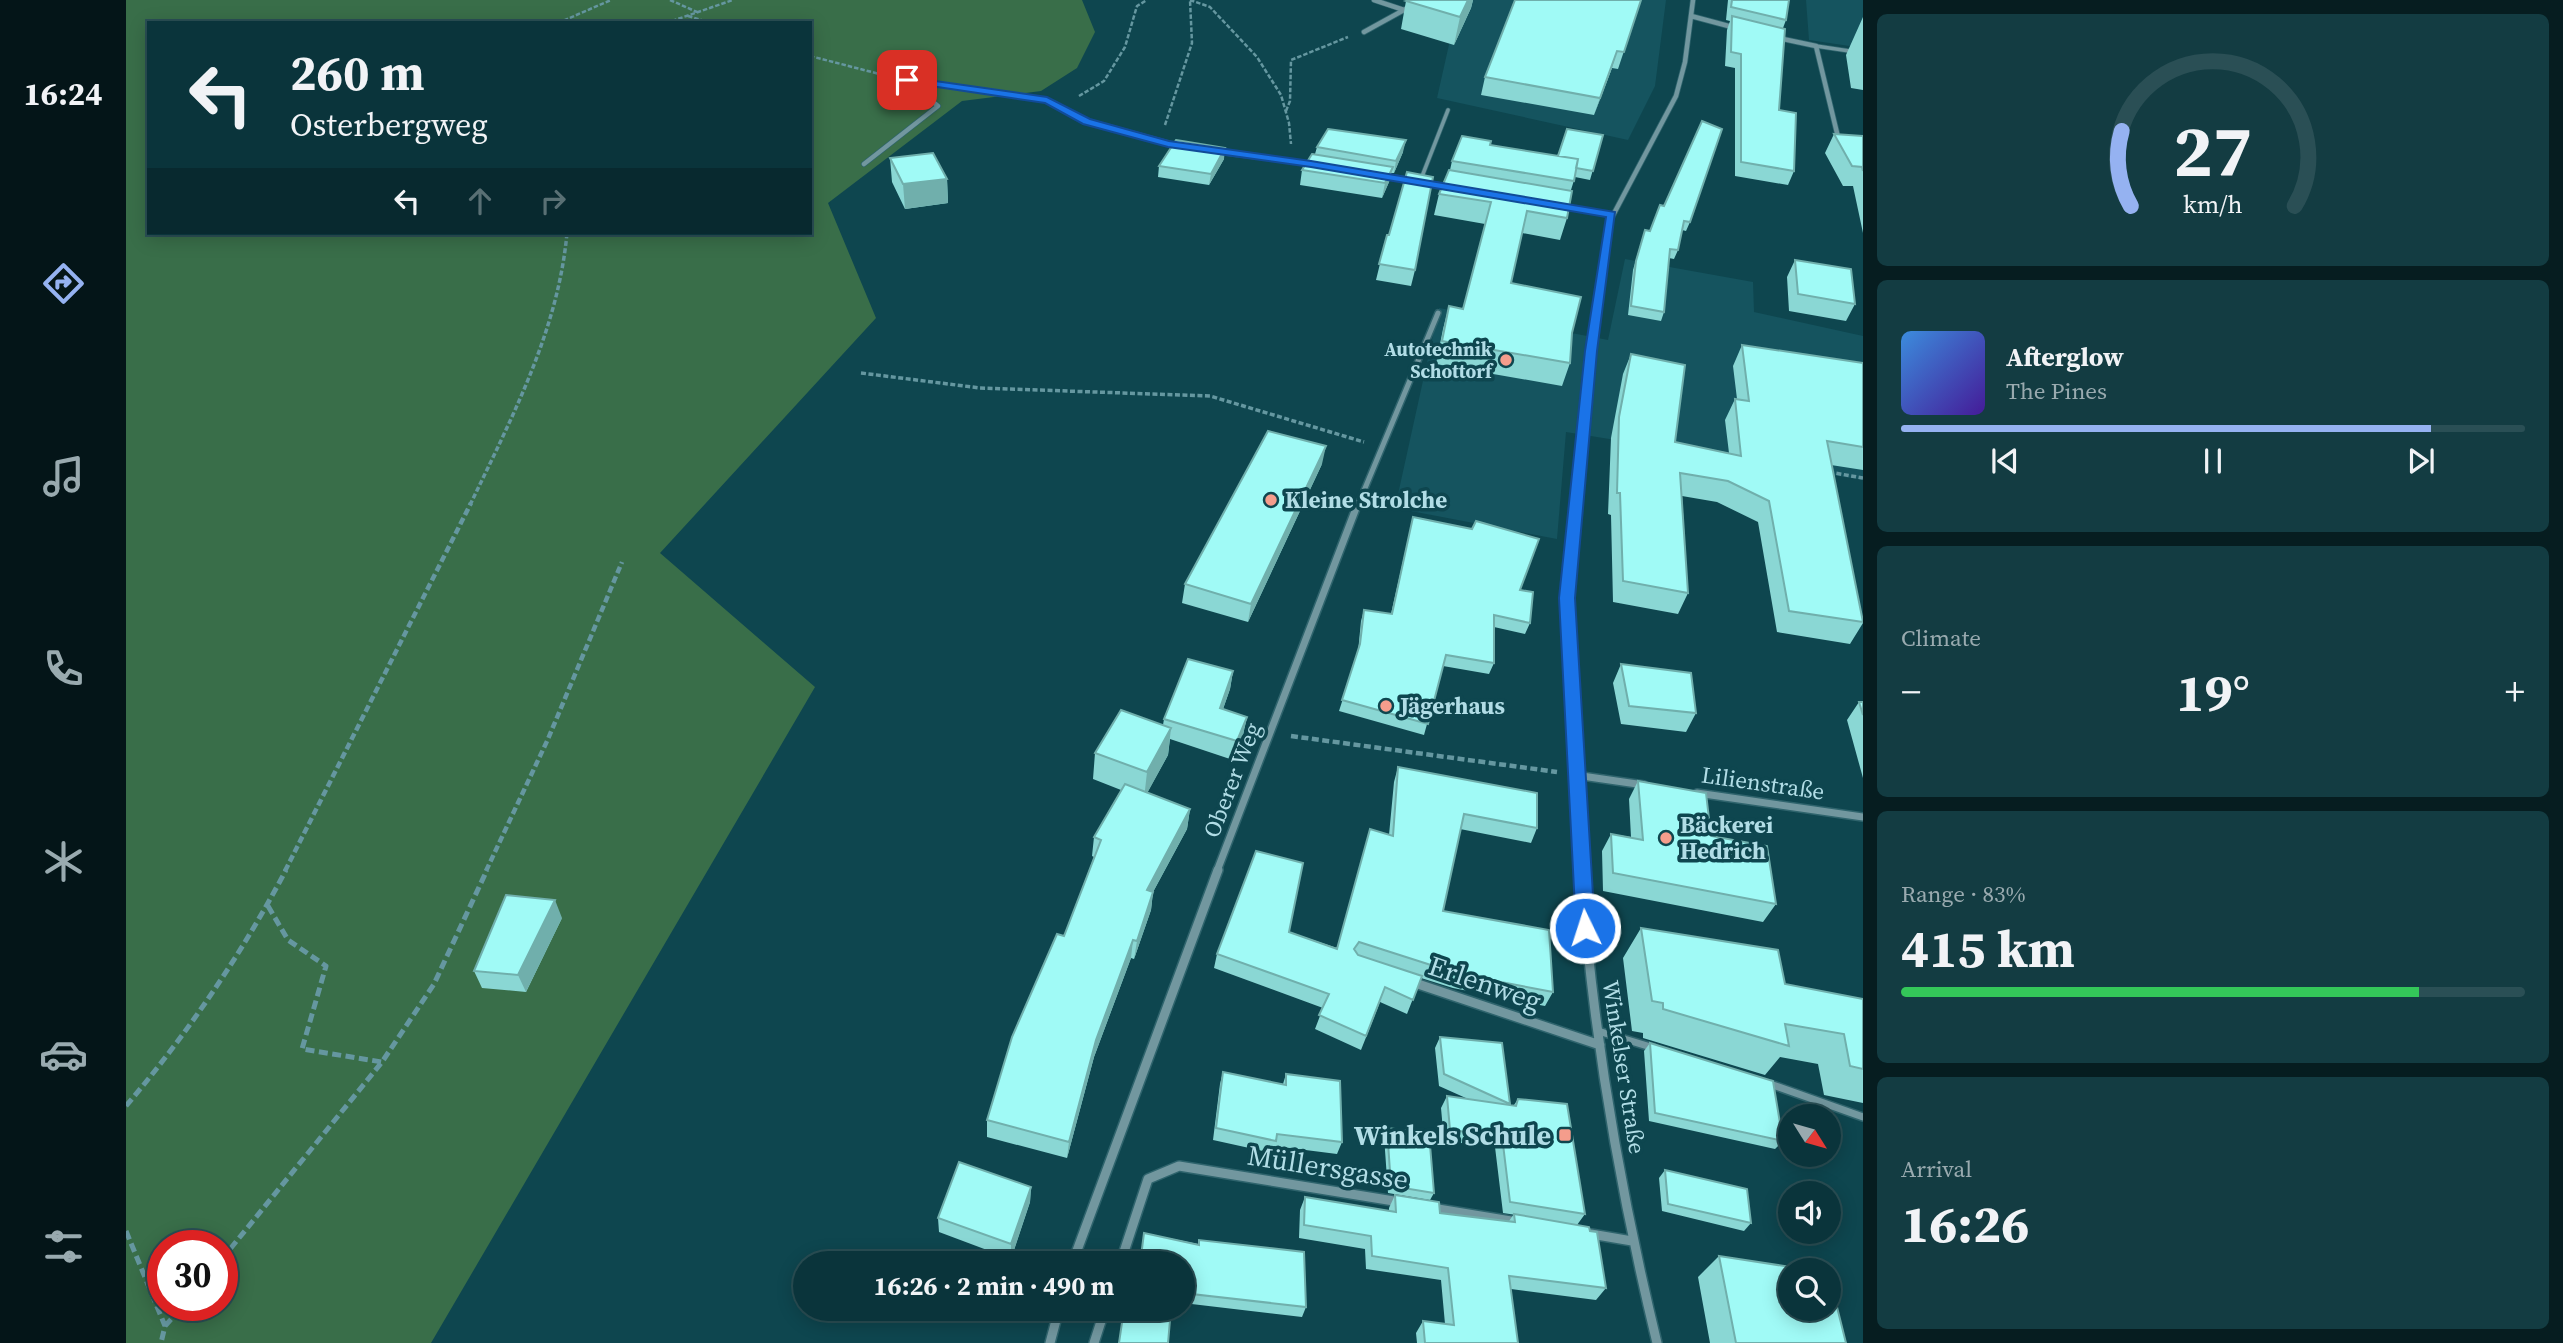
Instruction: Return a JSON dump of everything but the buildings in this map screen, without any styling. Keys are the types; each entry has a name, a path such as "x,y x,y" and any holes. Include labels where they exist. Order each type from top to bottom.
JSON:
{"street":[{"path":"1374,0 1404,10"},
{"path":"1364,32 1422,0"},
{"name":"Winkelser Straße","path":"1657,1343 1632,1241 1587,953 1567,598 1591,351 1611,215 1676,96 1685,62 1693,0"},
{"path":"1691,16 1740,29"},
{"path":"1776,38 1816,46 1838,133"},
{"path":"907,80 1047,100 1087,121 1191,148"},
{"path":"864,164 938,106 907,80"},
{"path":"1214,152 1324,166"},
{"path":"1379,175 1461,189"},
{"path":"1557,205 1611,215"},
{"name":"Oberer Weg","path":"1076,1251 1128,1102 1382,447 1438,313"},
{"path":"1575,775 1657,787"},
{"name":"Lilienstraße","path":"1685,791 1863,817"},
{"name":"Erlenweg","path":"1407,980 1600,1045"},
{"name":"Müllersgasse","path":"1124,1251 1149,1179 1180,1166 1412,1204"},
{"name":"Müllersgasse","path":"1426,1207 1522,1223"},
{"path":"1577,1232 1632,1241"},
{"path":"1050,1343 1056,1321"},
{"path":"1094,1343 1101,1321"}],"lane":[{"path":"1816,46 1863,52"},
{"path":"1420,182 1448,110"},
{"path":"1598,1031 1657,1049"},
{"path":"1759,1080 1863,1117"}],"path":[{"path":"563,21 611,0"},
{"path":"670,0 698,12"},
{"path":"672,21 733,0"},
{"path":"1047,100 1073,99 1104,81 1125,47 1137,6 1147,0"},
{"path":"1160,142 1192,43 1190,0 1210,7 1257,57 1281,95 1286,111 1293,162"},
{"path":"687,16 705,21"},
{"path":"1286,111 1290,101 1291,60 1352,35"},
{"path":"812,56 907,80"},
{"path":"126,1106 149,1081 210,996 268,906 477,492 525,388 551,325 566,261 567,235"},
{"path":"862,373 980,388 1210,396 1382,447"},
{"path":"1821,471 1863,478"},
{"path":"238,1239 382,1062 434,984 548,739 622,562"},
{"path":"1271,733 1575,775"},
{"path":"268,906 288,940 326,966 302,1049 382,1062"},
{"path":"126,1231 165,1326"},
{"path":"161,1343 165,1326 170,1321"}],"shaded area":[{"path":"1459,0 1666,0 1655,86 1628,140 1437,98"},
{"path":"1806,0 1863,0 1863,48 1809,40"},
{"path":"1625,259 1753,282 1754,312 1863,336 1863,480 1566,432 1557,539 1395,508 1439,308 1608,340"}],"green space":[{"path":"126,0 1082,0 1095,32 1077,68 1041,91 962,101 828,203 876,318 660,553 815,687 431,1343 126,1343"}],"place":[{"name":"Autotechnik Schottorf","path":"1506,360"},
{"name":"Kleine Strolche","path":"1271,500"},
{"name":"Jägerhaus","path":"1386,706"},
{"name":"Bäckerei Hedrich","path":"1666,838"},
{"name":"Winkels Schule","path":"1565,1135"}],"route":[{"path":"907,80 1047,100 1087,121 1168,144 1311,164 1611,215 1591,351 1567,598 1585,928"}]}
